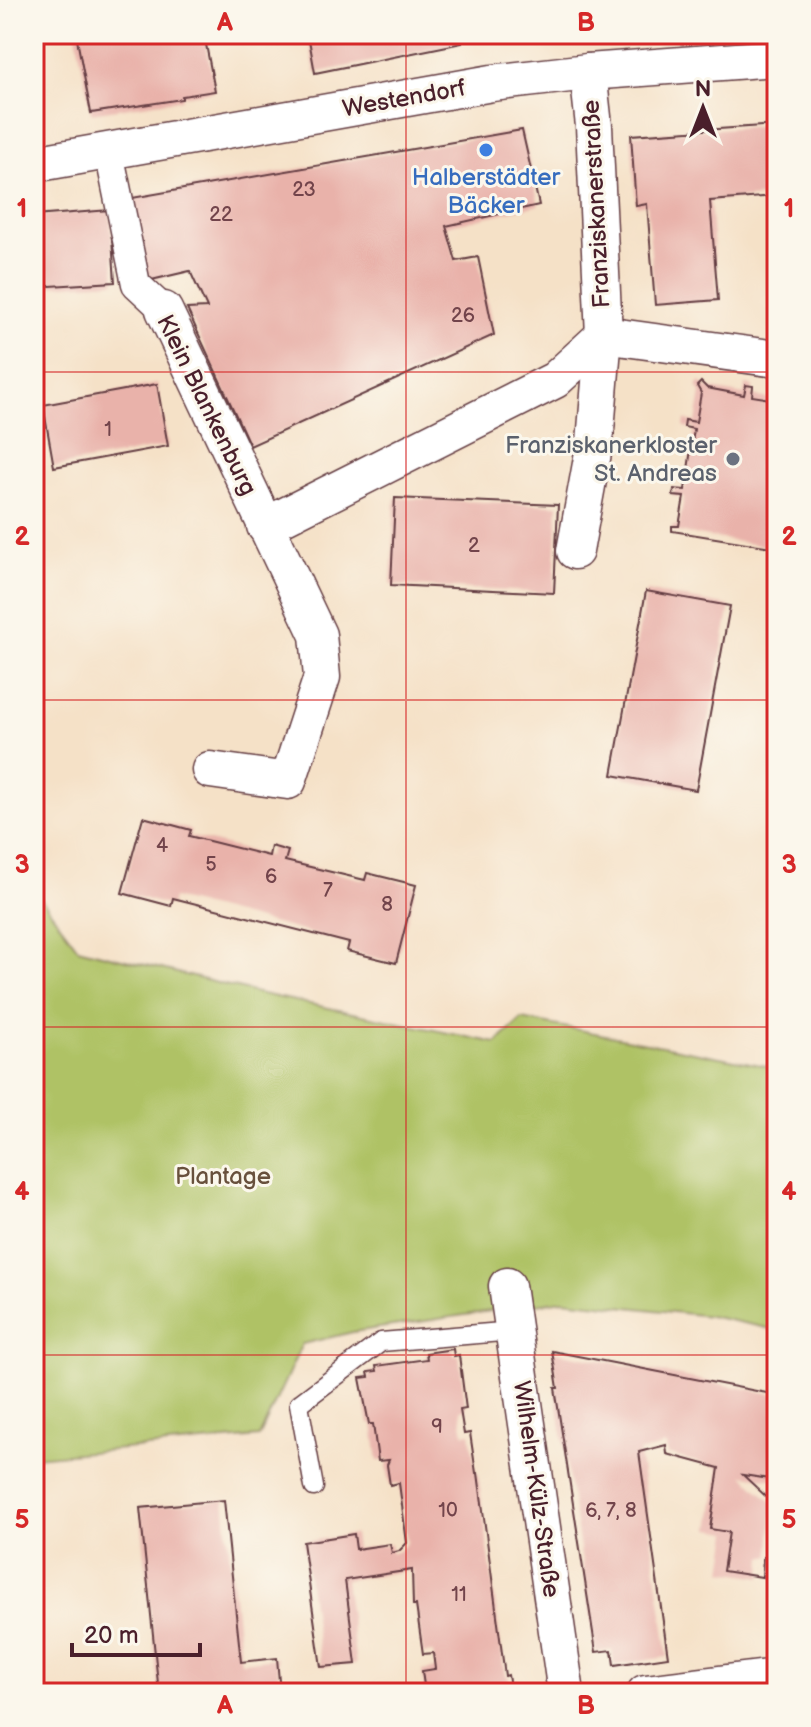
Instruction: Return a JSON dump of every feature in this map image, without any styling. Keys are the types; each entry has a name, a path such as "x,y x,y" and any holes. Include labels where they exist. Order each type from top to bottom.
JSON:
{"street":[{"name":"Westendorf","path":"34,164 492,83 588,72 777,58"},
{"name":"Franziskanerstraße","path":"575,551 595,442 604,335 594,126 588,72"},
{"name":"Klein Blankenburg","path":"109,152 136,284 164,310 318,635 322,677 288,781 210,770"},
{"name":"Franziskanerstraße","path":"604,335 777,359"},
{"name":"Klein Blankenburg","path":"265,526 555,380 604,335"},
{"name":"Wilhelm-Külz-Straße","path":"507,1286 566,1693"},
{"path":"645,1693 766,1678"}],"lane":[{"path":"314,1487 299,1404 381,1342 514,1331"}],"green space":[{"name":"Plantage","path":"34,889 78,948 257,993 496,1043 522,1019 777,1068 777,1330 709,1316 563,1300 353,1332 302,1344 259,1437 34,1457"}],"building":[{"path":"76,34 204,34 215,91 91,113"},
{"path":"308,34 461,34 462,43 315,73"},
{"path":"490,34 519,34 519,36 491,40"},
{"path":"777,125 777,196 710,201 718,300 655,305 647,204 636,206 631,135"},
{"path":"522,130 539,205 446,226 456,261 478,257 494,335 250,446 187,309 207,308 190,271 147,281 132,198"},
{"path":"110,210 115,282 34,287 34,216"},
{"name":"Franziskanerkloster St. Andreas","path":"701,382 707,388 744,395 746,385 753,386 752,396 777,400 777,548 672,531 672,526 679,526 684,497 673,496 674,489 685,490 694,429 684,427 685,420 696,422 701,393 697,386"},
{"path":"157,384 168,446 54,467 43,405"},
{"path":"395,498 558,505 554,593 391,585"},
{"path":"646,591 730,606 696,790 612,775"},
{"path":"143,817 191,830 189,836 269,856 271,846 288,851 285,861 365,880 367,873 416,885 396,963 347,951 349,943 173,898 171,906 122,893"},
{"path":"453,1349 454,1356 459,1355 466,1409 460,1410 464,1434 470,1433 478,1473 505,1676 508,1675 511,1693 425,1693 422,1671 435,1669 433,1653 423,1654 416,1605 413,1605 412,1570 345,1580 356,1664 321,1667 303,1542 354,1534 356,1549 390,1544 392,1553 407,1543 399,1483 390,1485 389,1460 378,1461 373,1424 369,1424 360,1378 369,1377 368,1372 377,1371 376,1366 427,1359 426,1353"},
{"path":"552,1351 777,1395 777,1480 743,1475 773,1503 770,1555 763,1557 762,1577 723,1571 729,1532 710,1529 719,1468 667,1454 666,1445 639,1452 668,1657 614,1665 612,1650 596,1652"},
{"path":"224,1500 241,1662 277,1658 280,1693 159,1693 140,1508"},
{"path":"42,1675 44,1693 34,1693 34,1676"}],"place":[{"name":"Halberstädter Bäcker","path":"486,150"},
{"name":"Franziskanerkloster St. Andreas","path":"733,459"}]}
